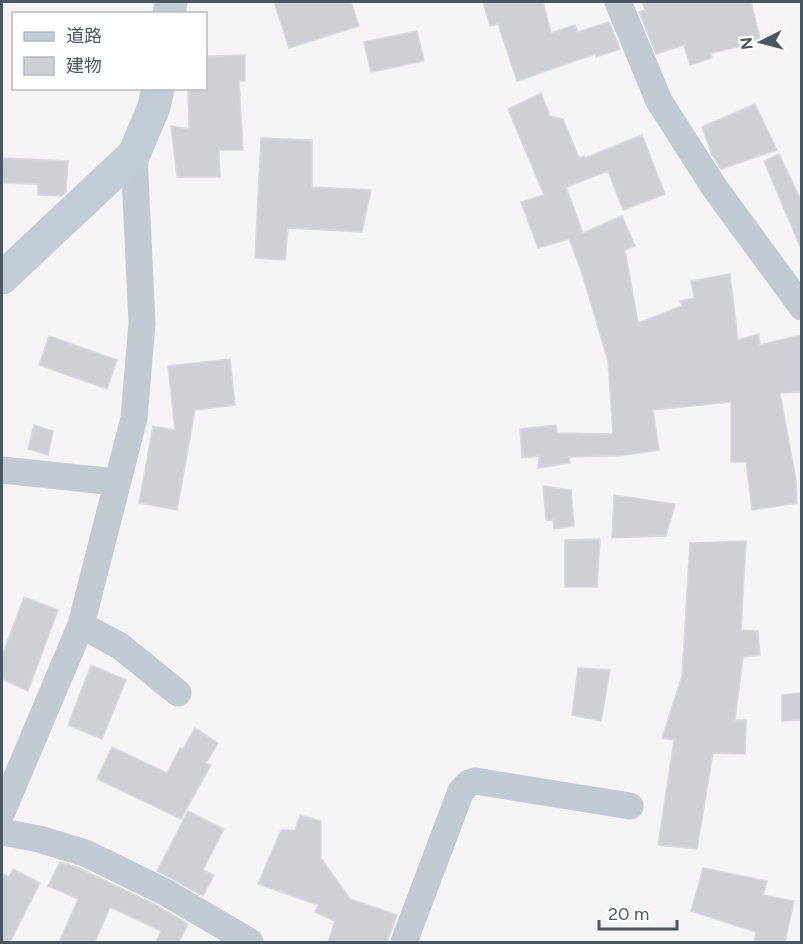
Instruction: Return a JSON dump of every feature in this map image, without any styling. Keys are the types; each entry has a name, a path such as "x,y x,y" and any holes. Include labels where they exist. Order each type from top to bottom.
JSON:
{"main road":[{"path":"2,278 134,154 154,107 158,90"}],"street":[{"path":"618,2 659,101 714,187 801,307"},
{"path":"2,813 81,625 134,418 142,323 134,154"},
{"path":"2,470 116,482"},
{"path":"81,625 120,646 178,693"},
{"path":"404,942 461,791 469,783 475,781 630,806"},
{"path":"2,831 39,838 85,853 165,892 250,942"}],"building":[{"path":"274,2 351,2 359,26 289,48"},
{"path":"483,2 543,2 551,33 575,25 578,32 609,22 620,49 596,57 595,54 517,81 498,24 490,26"},
{"path":"642,2 751,2 761,42 711,53 712,58 690,65 684,45 656,54 639,12 645,10"},
{"path":"417,31 424,61 371,72 364,42"},
{"path":"245,55 245,81 239,81 243,150 219,150 220,177 177,177 171,126 189,129 188,90 207,90 207,56"},
{"path":"541,93 550,116 563,119 579,158 584,156 585,158 642,135 665,194 623,210 608,171 566,187 583,233 622,216 635,246 625,250 638,323 682,306 680,301 694,298 691,281 730,274 738,340 759,334 760,345 801,335 801,392 780,393 796,480 797,503 752,510 746,462 731,462 731,402 653,410 659,450 618,456 569,457 570,463 538,468 539,456 522,458 520,429 556,425 557,433 613,434 608,361 581,270 569,239 538,248 521,202 544,195 508,109"},
{"path":"755,104 777,150 721,169 712,155 702,127"},
{"path":"261,138 312,140 312,187 371,190 362,232 288,228 285,260 255,258"},
{"path":"779,154 801,200 801,249 764,161"},
{"path":"3,158 68,161 66,192 62,196 38,195 38,184 2,183"},
{"path":"49,336 117,360 107,389 39,365"},
{"path":"230,359 235,405 195,410 177,510 139,503 153,426 175,430 168,366"},
{"path":"34,425 53,431 48,455 28,449"},
{"path":"543,486 571,490 574,526 554,529 553,520 546,520"},
{"path":"614,495 675,504 666,536 612,538"},
{"path":"600,539 597,587 565,587 565,540"},
{"path":"746,541 741,630 758,631 760,655 743,657 735,720 746,720 745,754 713,753 697,849 658,845 674,740 662,738 682,676 690,543"},
{"path":"24,597 58,610 28,691 2,679 2,656"},
{"path":"91,665 126,680 102,739 68,725"},
{"path":"578,668 610,670 601,721 572,715"},
{"path":"801,693 801,720 782,721 782,695"},
{"path":"195,728 218,743 206,763 211,765 181,819 97,779 112,747 167,773 180,748 183,749"},
{"path":"188,811 224,829 203,870 214,875 203,896 157,871"},
{"path":"300,815 321,821 321,858 350,899 397,915 387,942 328,942 335,921 315,912 318,905 258,884 281,830 295,830"},
{"path":"60,862 79,868 158,906 188,924 179,942 156,942 161,931 110,907 95,942 59,942 78,899 48,886"},
{"path":"703,868 767,881 763,895 794,901 785,942 754,942 756,932 691,911"},
{"path":"13,869 40,883 10,942 2,942 2,873 9,877"}]}
